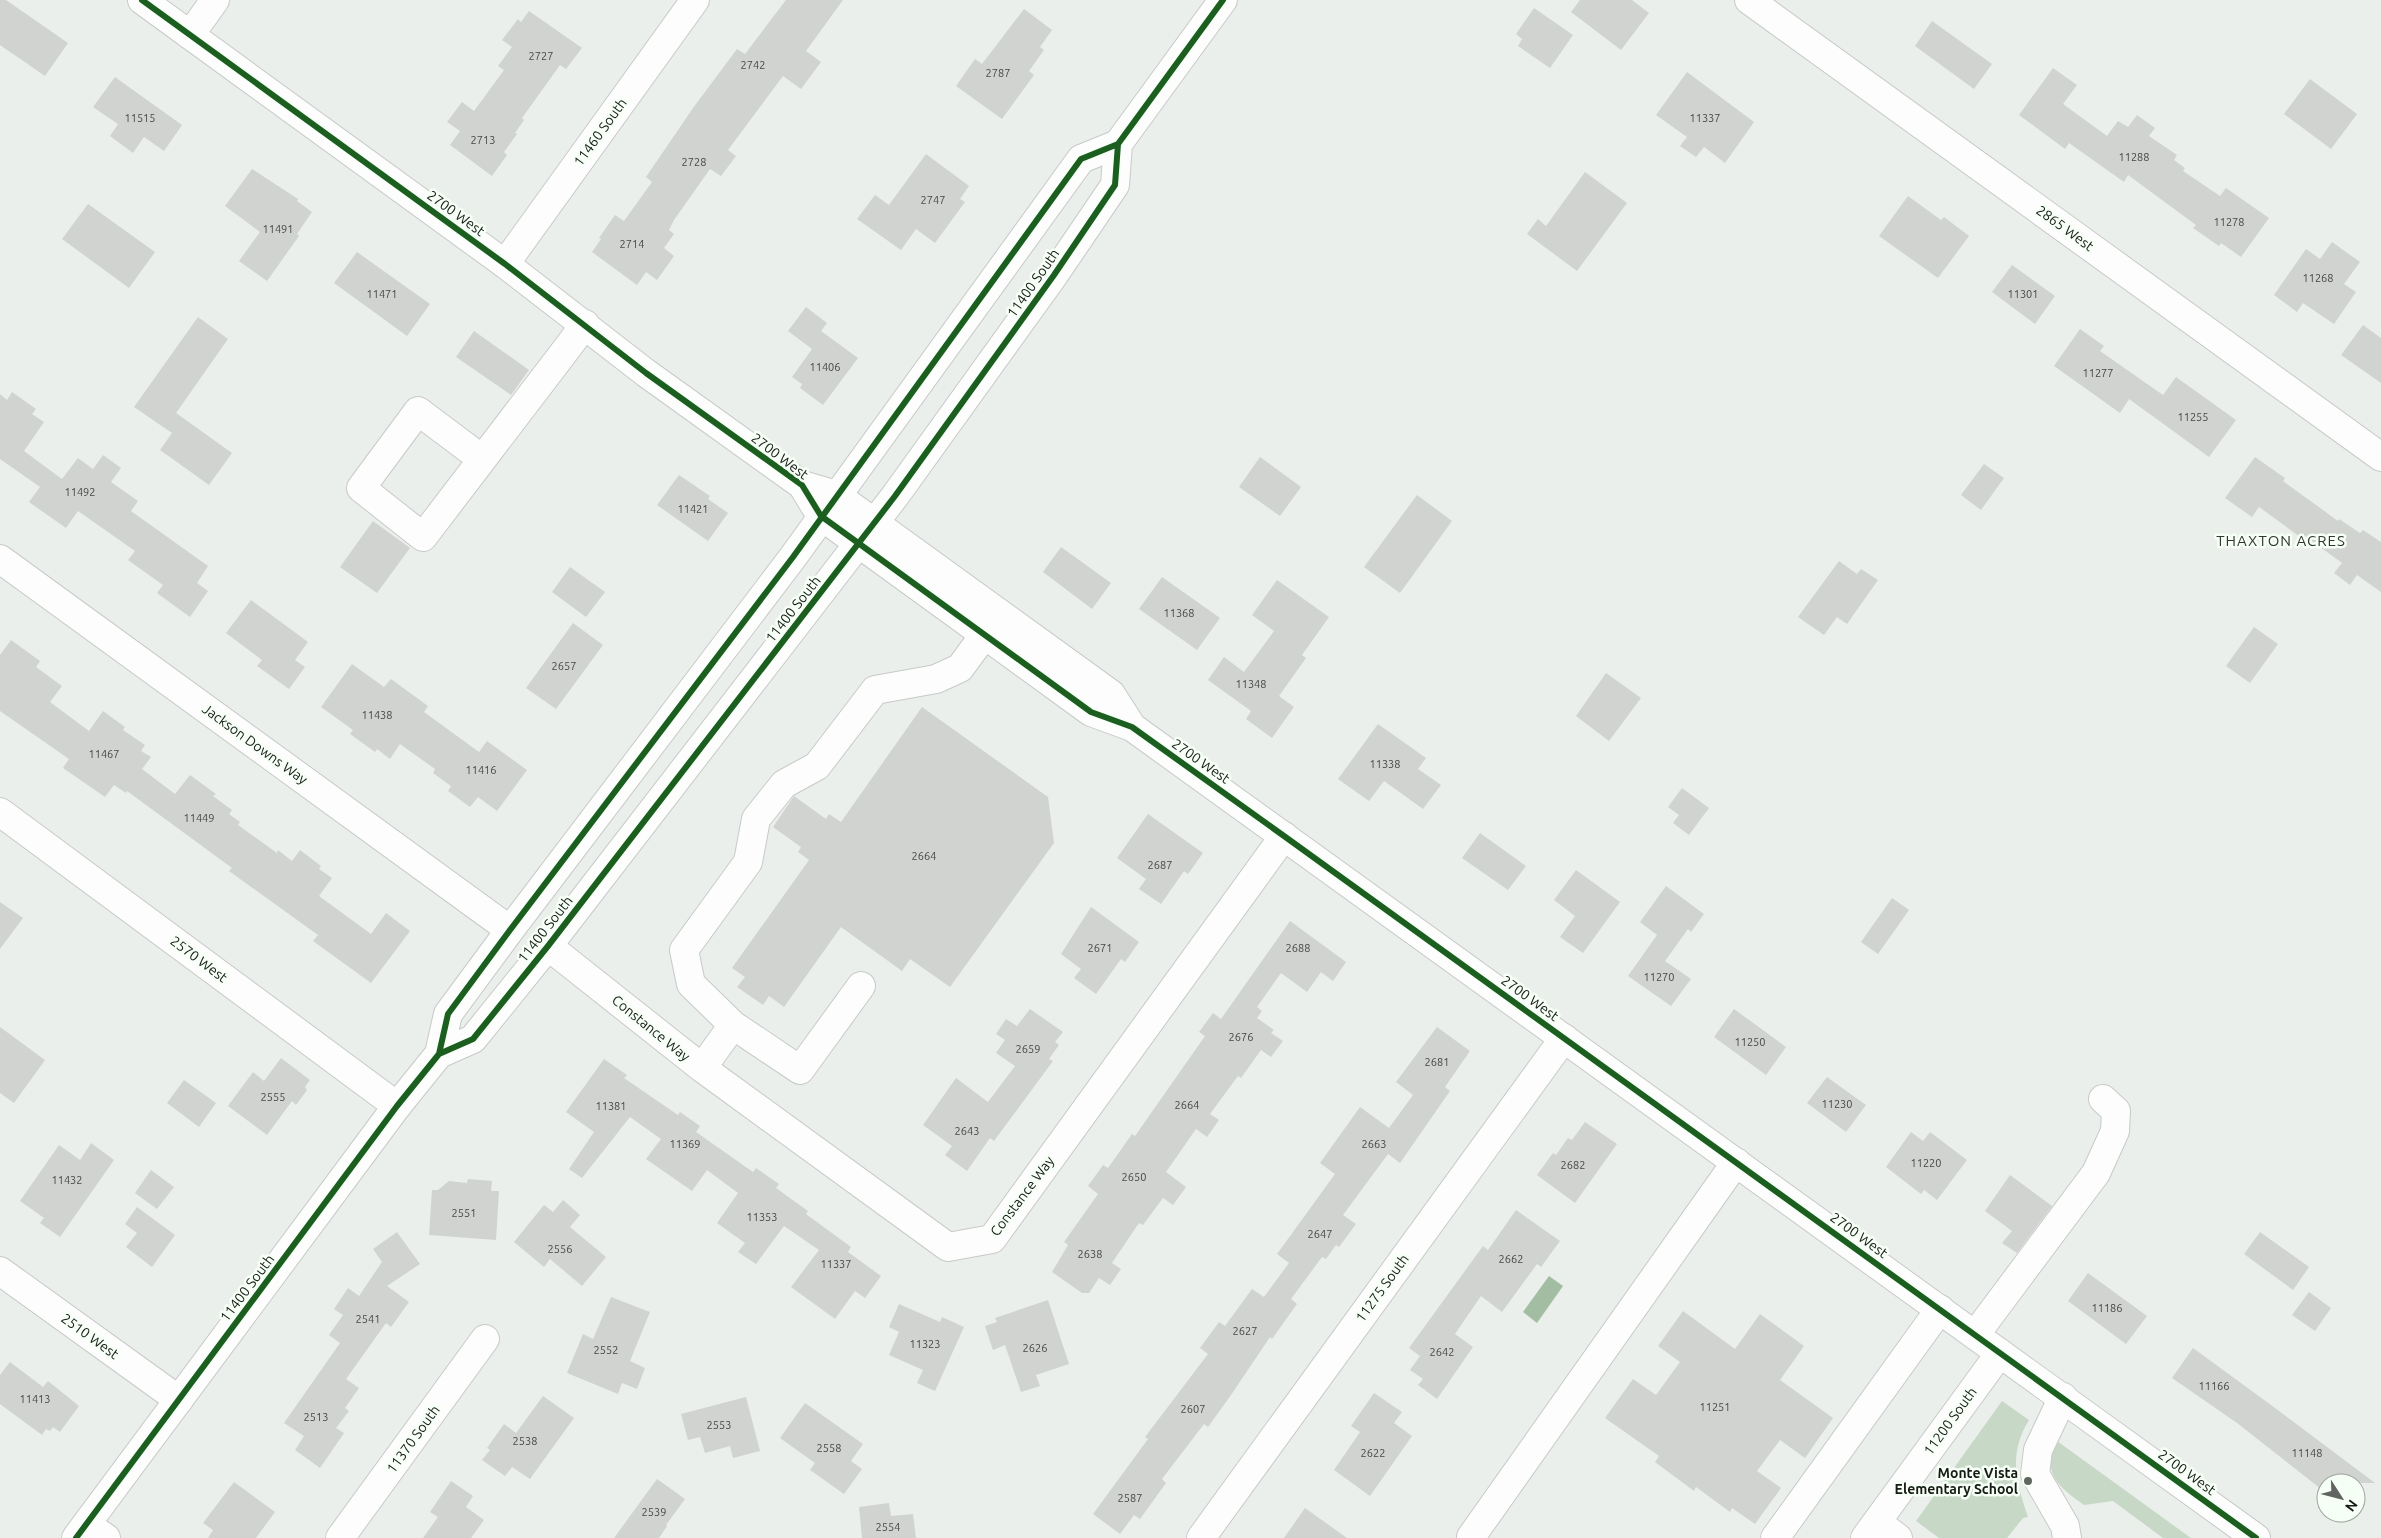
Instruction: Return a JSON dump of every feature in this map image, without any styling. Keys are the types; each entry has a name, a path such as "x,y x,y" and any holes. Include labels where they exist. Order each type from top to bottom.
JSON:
{"main road":[{"name":"2700 West","path":"142,0 506,264 585,324 646,374 802,485 829,506 859,544 1091,712 1132,727 2256,1538"},
{"path":"190,35 215,0"},
{"name":"11460 South","path":"506,264 695,0"},
{"path":"1118,144 1222,0"},
{"name":"2865 West","path":"1749,0 2381,457"},
{"name":"11400 South","path":"90,1534 179,1400 397,1106 439,1054 448,1014 510,930 829,506 1081,159 1118,144 1115,186 1054,275 875,523 474,1039 439,1054"},
{"path":"482,459 418,411 361,488 423,537 585,324"},
{"name":"2700 West","path":"829,506 875,523 1111,694 1132,727"},
{"name":"Jackson Downs Way","path":"0,558 510,930"},
{"path":"861,986 800,1070 733,1025 691,984 684,950 748,862 756,819 784,784 817,766 875,690 936,679 960,668 985,634"},
{"name":"2570 West","path":"0,812 397,1106"},
{"name":"Constance Way","path":"548,946 702,1068 948,1246 992,1239 1284,836"},
{"path":"702,1068 733,1025"},
{"name":"11275 South","path":"1201,1538 1564,1038"},
{"path":"1975,1335 2096,1173 2115,1131 2116,1111 2102,1099"},
{"path":"1473,1538 1471,1537 1477,1528 1736,1162"},
{"name":"2510 West","path":"0,1271 179,1400"},
{"path":"1774,1538 1940,1309"},
{"name":"11370 South","path":"340,1538 486,1339"},
{"name":"11200 South","path":"1871,1530 2000,1353"},
{"path":"2063,1397 2038,1450 2035,1474 2065,1526 2067,1538"},
{"path":"1871,1530 1898,1538"}],"shaded area":[{"path":"1549,1276 1563,1286 1537,1323 1523,1312"},
{"path":"2002,1401 2029,1420 2022,1432 2016,1456 2020,1492 2028,1517 2023,1518 2007,1538 1939,1538 1916,1521"},
{"path":"2057,1441 2191,1538 2163,1538 2113,1501 2084,1505 2075,1499 2060,1486 2052,1471 2052,1452"}],"building":[{"path":"0,0 6,0 68,43 45,76 0,45"},
{"path":"786,0 843,0 806,51 821,62 801,89 783,76 728,150 736,156 721,176 710,169 674,220 669,230 674,234 664,248 674,256 657,280 646,272 637,285 592,252 601,239 599,238 615,215 624,221 652,182 646,177 693,108 737,49 745,54"},
{"path":"1580,0 1632,0 1649,13 1621,50 1571,12"},
{"path":"1534,8 1573,35 1550,68 1518,46 1522,39 1516,34"},
{"path":"1024,9 1052,30 1040,47 1044,50 1029,71 1034,75 1002,119 956,86 975,59 982,64"},
{"path":"529,11 582,48 566,69 560,65 522,118 524,120 515,133 517,134 504,152 507,155 492,176 450,145 460,131 447,122 462,102 474,111 504,70 498,66 512,47 502,40 518,19 521,22"},
{"path":"1932,21 1992,64 1974,89 1915,46"},
{"path":"2053,68 2077,85 2063,104 2107,136 2118,121 2128,127 2137,115 2155,128 2149,136 2177,155 2174,160 2185,168 2183,171 2220,196 2226,188 2269,218 2241,257 2221,243 2219,246 2193,228 2196,225 2128,175 2124,182 2069,143 2065,149 2019,115"},
{"path":"1687,72 1754,122 1725,163 1704,147 1696,157 1680,146 1687,137 1656,115"},
{"path":"115,77 182,125 164,151 144,137 133,153 110,136 118,124 93,107"},
{"path":"2310,79 2357,114 2331,149 2284,114"},
{"path":"926,154 969,186 960,199 965,202 935,243 916,229 901,250 857,219 875,195 889,205"},
{"path":"252,169 298,199 297,201 312,212 297,234 299,236 267,281 239,261 260,232 225,206"},
{"path":"1585,172 1627,203 1577,271 1527,234 1538,219 1546,226"},
{"path":"1908,196 1941,220 1944,217 1969,236 1938,278 1879,236"},
{"path":"88,204 155,252 129,288 62,239"},
{"path":"2332,242 2360,262 2344,284 2356,292 2334,324 2303,303 2297,312 2274,295 2306,249 2320,259"},
{"path":"357,252 430,304 407,336 334,283"},
{"path":"2012,265 2055,296 2035,324 1992,292"},
{"path":"806,307 827,323 821,331 858,358 823,405 800,388 802,384 792,377 812,349 788,331"},
{"path":"198,317 228,339 176,413 232,453 209,485 160,450 172,433 134,407"},
{"path":"2363,325 2381,338 2381,383 2341,355"},
{"path":"2080,329 2104,346 2100,351 2163,395 2176,377 2236,420 2209,457 2129,399 2120,413 2054,366"},
{"path":"474,331 529,370 511,395 456,357"},
{"path":"12,392 36,409 32,414 44,422 24,451 62,479 78,458 93,469 103,455 121,468 111,482 138,501 131,511 208,566 197,583 208,591 190,617 157,593 163,585 128,560 135,551 78,511 66,528 29,502 40,487 0,459 0,394 7,400"},
{"path":"1260,457 1301,487 1280,516 1239,487"},
{"path":"2255,457 2285,478 2283,481 2338,521 2339,519 2360,533 2363,530 2381,542 2381,592 2357,575 2350,585 2334,573 2342,563 2305,536 2303,539 2259,507 2252,517 2225,498"},
{"path":"1984,464 2004,478 1981,510 1961,495"},
{"path":"679,475 710,496 708,499 728,513 708,541 657,505"},
{"path":"1417,495 1452,521 1400,593 1364,567"},
{"path":"373,521 410,548 377,593 340,567"},
{"path":"1061,547 1111,583 1092,609 1043,572"},
{"path":"1839,561 1857,574 1861,569 1878,580 1847,624 1837,617 1824,635 1798,617"},
{"path":"570,567 605,592 586,617 552,592"},
{"path":"1162,577 1220,618 1197,650 1139,609"},
{"path":"1277,580 1329,617 1302,655 1306,658 1279,696 1294,707 1272,738 1246,719 1251,711 1208,680 1224,657 1244,672 1274,631 1252,615"},
{"path":"251,600 308,642 295,660 305,667 289,689 257,666 262,660 226,633"},
{"path":"573,623 603,645 556,709 526,688"},
{"path":"2254,627 2278,644 2250,683 2226,666"},
{"path":"11,640 40,661 36,667 62,686 50,702 89,731 103,711 125,727 123,730 145,745 141,751 151,757 142,769 175,794 190,775 216,794 213,796 232,810 229,814 240,822 238,825 277,853 278,850 292,861 300,850 321,866 319,869 332,878 319,896 371,934 386,913 410,931 371,983 313,941 318,935 229,871 232,868 127,791 126,793 114,785 105,797 63,768 69,759 0,711 0,655"},
{"path":"352,664 384,687 391,679 428,706 424,712 479,752 487,741 527,770 497,811 478,797 470,807 448,791 451,786 433,773 435,769 400,744 390,759 377,749 375,752 350,734 353,730 321,707"},
{"path":"1606,673 1641,698 1609,741 1576,716"},
{"path":"922,707 1048,797 1054,843 950,987 910,959 902,971 841,927 784,1007 769,996 763,1005 737,987 745,977 732,968 809,860 798,852 801,847 773,827 794,796 826,819 829,814 841,822"},
{"path":"1378,724 1426,758 1418,769 1441,785 1423,809 1384,781 1369,801 1338,779"},
{"path":"1682,788 1709,808 1689,835 1673,823 1679,815 1668,807"},
{"path":"1148,814 1203,853 1188,874 1184,871 1161,904 1139,889 1146,879 1117,858"},
{"path":"1480,833 1526,866 1508,890 1462,858"},
{"path":"1576,870 1620,902 1583,953 1560,937 1575,916 1554,900"},
{"path":"1666,886 1704,914 1691,932 1688,929 1665,961 1691,979 1671,1006 1628,976 1657,935 1640,922"},
{"path":"1892,898 1909,910 1878,954 1861,942"},
{"path":"0,902 23,918 0,949"},
{"path":"1091,907 1139,942 1125,962 1121,959 1096,994 1074,978 1081,969 1061,954"},
{"path":"1290,921 1346,962 1333,981 1321,972 1307,992 1281,973 1257,1007 1262,1011 1257,1018 1274,1030 1271,1033 1283,1041 1271,1057 1261,1050 1241,1078 1238,1076 1210,1114 1219,1120 1207,1137 1196,1129 1166,1172 1186,1187 1173,1205 1163,1198 1143,1225 1139,1223 1112,1263 1121,1269 1110,1285 1099,1278 1089,1293 1082,1293 1052,1272 1068,1245 1064,1242 1098,1194 1088,1186 1103,1165 1108,1168 1132,1134 1135,1136 1205,1036 1199,1032 1213,1013 1221,1019"},
{"path":"1030,1009 1063,1032 1055,1042 1059,1045 1049,1059 1053,1061 994,1141 990,1138 967,1171 945,1155 952,1146 923,1125 956,1078 988,1102 1015,1066 996,1053 1005,1040 996,1034 1006,1019 1017,1026"},
{"path":"1734,1009 1786,1047 1766,1075 1714,1037"},
{"path":"0,1027 45,1060 14,1103 0,1093"},
{"path":"1437,1027 1470,1051 1445,1087 1450,1091 1400,1163 1388,1154 1343,1215 1356,1224 1339,1247 1336,1245 1326,1259 1322,1257 1291,1299 1297,1304 1272,1339 1270,1337 1208,1427 1204,1424 1162,1479 1166,1483 1140,1519 1134,1515 1120,1534 1093,1514 1148,1439 1145,1437 1208,1354 1200,1348 1219,1322 1225,1326 1252,1289 1264,1297 1289,1263 1277,1254 1335,1174 1320,1163 1360,1107 1389,1128 1413,1095 1396,1082"},
{"path":"281,1058 310,1080 305,1087 307,1090 296,1105 292,1101 267,1135 228,1106 253,1072 264,1081"},
{"path":"604,1059 627,1075 624,1078 678,1115 680,1112 700,1126 696,1132 753,1172 756,1168 779,1184 776,1188 808,1211 806,1214 851,1247 848,1252 881,1276 865,1298 855,1291 835,1319 791,1287 819,1250 784,1226 756,1264 738,1252 745,1243 717,1223 738,1193 707,1170 692,1191 646,1159 661,1139 630,1117 582,1178 569,1169 594,1132 566,1112"},
{"path":"1827,1077 1866,1105 1846,1132 1807,1103"},
{"path":"184,1080 216,1103 199,1127 167,1103"},
{"path":"1585,1122 1617,1144 1575,1203 1537,1175 1553,1153 1556,1155 1568,1138 1572,1140"},
{"path":"1911,1132 1923,1141 1930,1132 1967,1160 1937,1200 1924,1190 1921,1194 1886,1167"},
{"path":"91,1143 114,1160 60,1237 40,1223 44,1218 20,1201 59,1145 80,1160"},
{"path":"151,1170 174,1187 157,1209 135,1193"},
{"path":"2010,1175 2052,1206 2017,1253 2002,1243 2012,1231 1985,1211"},
{"path":"468,1179 492,1181 491,1191 499,1191 496,1240 429,1235 432,1190 438,1190 449,1181 467,1183"},
{"path":"563,1200 580,1215 570,1227 606,1257 582,1286 550,1259 544,1267 514,1242 544,1205 553,1212"},
{"path":"137,1207 175,1235 152,1267 126,1247 137,1233 125,1224"},
{"path":"1516,1210 1560,1241 1541,1267 1537,1264 1502,1312 1481,1296 1455,1334 1473,1347 1437,1399 1418,1385 1423,1379 1410,1370 1420,1356 1409,1348 1483,1246 1488,1250"},
{"path":"397,1232 420,1264 387,1286 409,1302 391,1327 386,1323 346,1379 359,1388 345,1408 349,1411 336,1428 344,1433 320,1468 295,1450 304,1436 284,1423 340,1343 329,1335 343,1315 334,1309 348,1288 359,1296 382,1262 373,1249"},
{"path":"2260,1232 2309,1267 2293,1290 2244,1254"},
{"path":"2088,1273 2147,1316 2126,1344 2068,1301"},
{"path":"2309,1292 2331,1308 2315,1331 2292,1315"},
{"path":"611,1297 650,1312 630,1361 645,1368 637,1389 622,1383 618,1394 567,1373 583,1334 593,1339"},
{"path":"1048,1300 1069,1364 1036,1375 1040,1386 1021,1392 1005,1345 993,1350 985,1326 997,1322 995,1318"},
{"path":"899,1304 940,1322 942,1317 964,1327 935,1391 917,1383 923,1370 889,1355 899,1332 889,1327"},
{"path":"1683,1311 1735,1349 1760,1314 1804,1346 1780,1380 1833,1418 1805,1458 1780,1440 1757,1471 1781,1488 1755,1524 1732,1508 1730,1512 1696,1487 1694,1491 1655,1462 1659,1456 1605,1418 1633,1379 1656,1395 1680,1362 1658,1346"},
{"path":"2193,1348 2362,1473 2316,1473 2316,1485 2237,1423 2172,1378"},
{"path":"10,1362 43,1387 48,1381 79,1406 60,1432 53,1427 50,1431 46,1429 42,1435 0,1404 0,1375"},
{"path":"1374,1393 1402,1412 1394,1423 1412,1436 1370,1496 1334,1470 1360,1432 1351,1426"},
{"path":"543,1396 574,1418 530,1479 512,1467 505,1476 482,1460 490,1450 487,1448 504,1424 516,1433"},
{"path":"746,1397 760,1451 733,1458 730,1446 705,1453 700,1437 688,1440 681,1414"},
{"path":"805,1403 863,1444 851,1461 862,1469 844,1494 810,1470 815,1463 780,1438"},
{"path":"2366,1476 2375,1483 2366,1483"},
{"path":"657,1479 685,1499 659,1538 614,1538"},
{"path":"451,1481 473,1496 466,1507 484,1520 471,1538 423,1538 438,1517 430,1512"},
{"path":"234,1482 275,1512 256,1538 208,1538 213,1530 203,1523"},
{"path":"889,1503 891,1516 913,1514 916,1538 862,1538 859,1507"},
{"path":"1305,1508 1347,1538 1284,1538"}],"cycle path":[{"path":"142,0 505,264 646,373 802,485 821,516 1091,712 1132,727 2256,1538"},
{"path":"439,1054 473,1039 548,946 895,496 1054,275 1115,185 1118,144 1223,0"},
{"path":"76,1538 397,1106 439,1054 448,1014 793,557 1081,159 1118,144"}],"place":[{"name":"Monte Vista Elementary School","path":"2028,1481"}],"district":[{"name":"THAXTON ACRES","path":"2281,540"}]}
